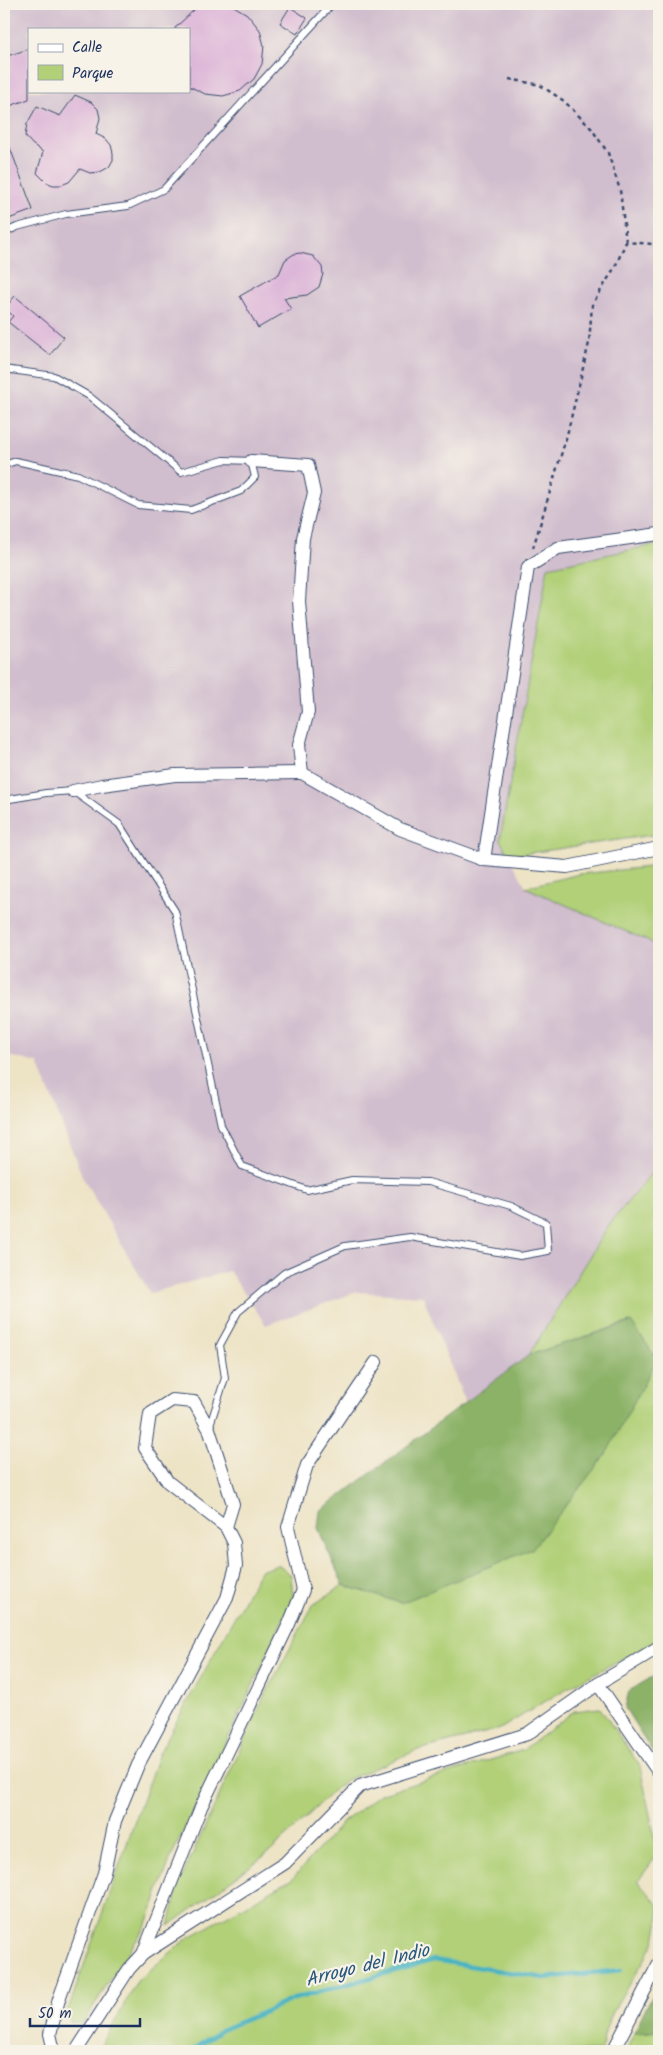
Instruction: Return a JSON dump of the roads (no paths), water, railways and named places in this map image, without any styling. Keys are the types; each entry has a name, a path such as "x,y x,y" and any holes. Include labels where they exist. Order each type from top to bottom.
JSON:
{"street":[{"path":"252,460 308,466 314,493 303,538 300,592 308,712 299,746 302,773"},
{"path":"484,860 528,567 558,548 659,534"},
{"path":"72,791 175,775 302,773 400,829 484,860 567,868 659,848"},
{"path":"144,1954 201,1807 290,1624 304,1590 288,1527 307,1465 376,1362"},
{"path":"54,2051 50,2034 59,1999 104,1872 115,1821 138,1765 227,1598 236,1566 234,1543 226,1527 168,1482 145,1448 150,1414 172,1400 194,1402 209,1429 233,1504 226,1527"},
{"path":"76,2051 129,1969 144,1954 285,1863 360,1786 527,1734 598,1684 659,1647"},
{"path":"598,1684 659,1773"},
{"path":"613,2051 659,1963"}],"lane":[{"path":"4,233 17,227 66,214 128,206 164,189 332,4"},
{"path":"4,369 54,376 80,391 180,472 224,460 252,460 255,477 241,491 191,510 138,505 78,475 16,461 4,465"},
{"path":"4,800 72,791 119,824 176,911 221,1125 242,1166 307,1190 352,1180 428,1182 511,1206 546,1223 548,1251 520,1256 410,1236 344,1246 284,1273 238,1312 220,1345 224,1378 209,1429"}],"waterway":[{"name":"Arroyo del Indio","path":"192,2051 221,2030 294,1999 434,1960 544,1978 621,1970"}]}
